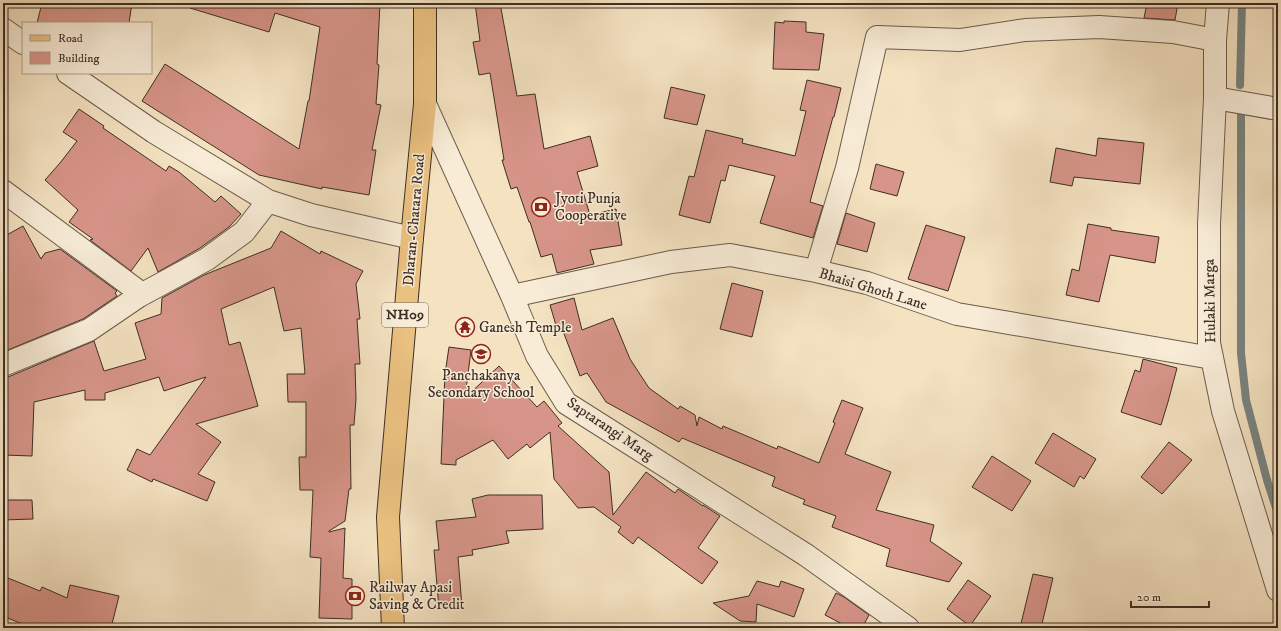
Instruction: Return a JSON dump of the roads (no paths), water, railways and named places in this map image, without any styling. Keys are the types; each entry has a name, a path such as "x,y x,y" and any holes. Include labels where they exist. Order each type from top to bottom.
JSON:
{"main road":[{"name":"Dharan-Chatara Road","path":"393,628 388,516 425,104 425,3"}],"street":[{"name":"Hulaki Marga","path":"1218,3 1215,40 1215,98 1209,224 1209,343 1223,411 1278,590"},
{"path":"816,271 847,168 877,37 960,40 1025,30 1099,27 1173,32 1215,40"},
{"path":"3,29 22,41"},
{"path":"69,74 154,132 268,201 311,215 412,238"},
{"path":"1215,98 1278,109"},
{"name":"Saptarangi Marg","path":"425,104 512,296 537,356 566,403 806,555 908,628"},
{"path":"3,191 142,294"},
{"path":"3,365 89,330 142,294 207,259 244,232 268,201"},
{"name":"Bhaisi Ghoth Lane","path":"512,296 671,262 730,255 816,271 867,283 956,314 1212,358"}],"waterway":[{"path":"1240,85 1242,3"},
{"path":"1241,108 1241,353 1246,400 1267,480 1278,514"}],"place":[{"name":"Jyoti Punja Cooperative","path":"541,207"},
{"name":"Ganesh Temple","path":"465,327"},
{"name":"Panchakanya Secondary School","path":"481,354"},
{"name":"Railway Apasi Saving & Credit","path":"355,596"}]}
